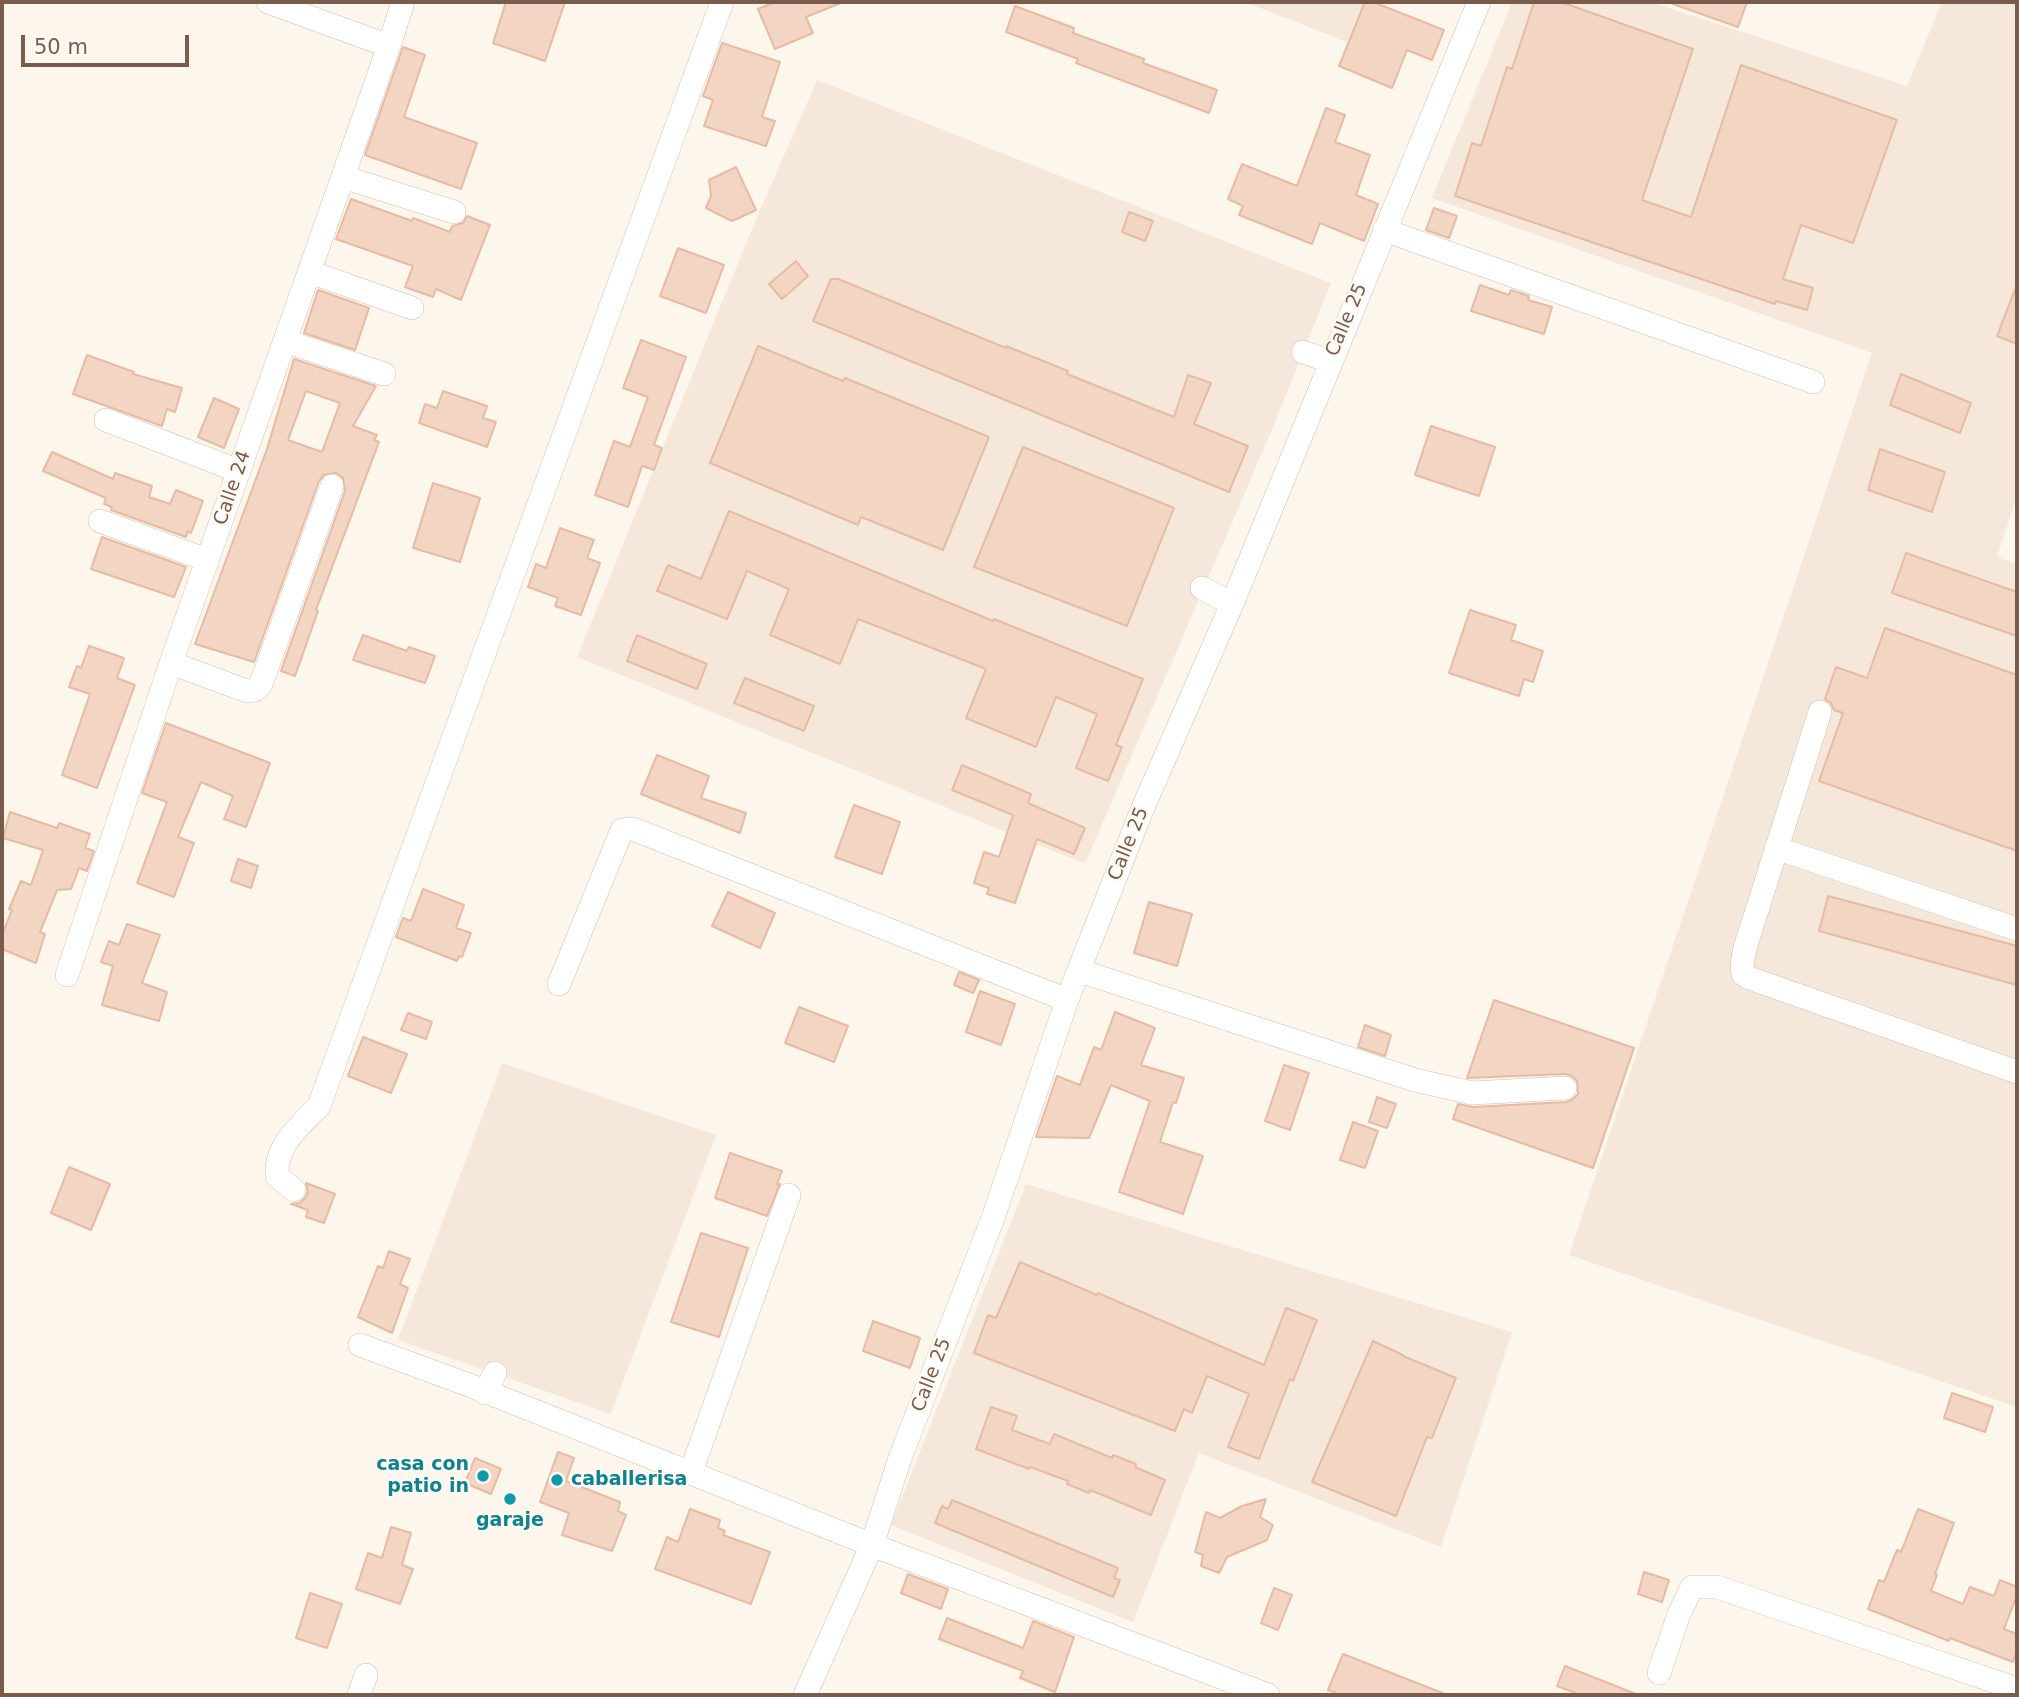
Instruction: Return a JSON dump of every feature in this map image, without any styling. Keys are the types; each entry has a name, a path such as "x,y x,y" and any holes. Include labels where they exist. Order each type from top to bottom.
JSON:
{"street":[{"path":"268,2 389,46"},
{"name":"Calle 24","path":"67,975 171,663 403,2"},
{"path":"294,1190 277,1176 276,1164 285,1142 319,1106 722,2"},
{"name":"Calle 25","path":"805,1695 907,1461 1001,1221 1067,999 1142,810 1232,604 1329,362 1479,2"},
{"path":"343,177 454,212"},
{"path":"1384,230 1813,382"},
{"path":"310,272 412,307"},
{"path":"285,341 384,374"},
{"path":"1303,352 1329,362"},
{"path":"107,420 239,471"},
{"path":"171,663 247,691 256,690 261,684 332,486"},
{"path":"100,520 208,560"},
{"path":"1202,588 1232,604"},
{"path":"1819,712 1745,948 1743,974 2017,1072"},
{"path":"559,984 622,830 633,829 1067,999"},
{"path":"1776,848 2017,929"},
{"path":"1080,971 1415,1080 1472,1093 1565,1088"},
{"path":"691,1472 789,1195"},
{"path":"360,1345 490,1383 691,1472 872,1545 1268,1695"},
{"path":"1659,1673 1679,1614 1692,1587 1717,1587 2017,1689"}],"shaded area":[{"path":"1245,2 1365,2 1349,43"},
{"path":"1512,2 1651,2 1907,86 1942,2 2017,2 2017,496 1997,557 2017,564 2017,1407 1569,1255 1872,353 1432,198"},
{"path":"817,80 1331,283 1270,434 1085,864 577,657 752,229"},
{"path":"502,1063 716,1135 611,1414 398,1340"},
{"path":"1026,1184 1512,1332 1441,1547 1199,1453 1133,1622 891,1525"}],"building":[{"path":"506,2 565,2 545,61 493,43"},
{"path":"775,2 843,2 806,17 813,33 775,49 758,9"},
{"path":"1365,2 1373,2 1444,30 1432,60 1407,50 1392,88 1339,66"},
{"path":"1534,2 1561,2 1693,49 1642,200 1691,217 1741,65 1897,120 1853,243 1801,225 1783,279 1813,288 1807,310 1776,301 1775,304 1455,196 1472,143 1481,146 1507,67 1512,69"},
{"path":"1747,2 1738,27 1673,4"},
{"path":"1015,6 1074,28 1073,33 1144,59 1143,63 1217,90 1209,113 1076,63 1078,59 1006,32"},
{"path":"722,43 780,62 762,117 775,121 766,146 704,126 713,100 703,96"},
{"path":"403,47 425,55 404,117 477,143 461,189 365,155"},
{"path":"1326,108 1345,115 1335,142 1370,155 1356,195 1378,204 1364,241 1320,223 1312,244 1239,215 1243,206 1228,199 1242,164 1297,186"},
{"path":"736,167 756,210 732,221 706,208 711,196 709,180"},
{"path":"351,199 450,232 452,226 463,223 467,216 490,225 461,300 436,289 433,297 405,287 413,266 336,239"},
{"path":"1434,208 1457,216 1449,238 1426,230"},
{"path":"1129,212 1153,221 1145,241 1122,232"},
{"path":"678,248 724,265 706,313 660,296"},
{"path":"796,261 808,276 782,299 769,284"},
{"path":"831,279 838,279 1006,346 1174,417 1188,375 1211,383 1194,424 1248,446 1229,492 813,321"},
{"path":"1480,285 1509,295 1511,290 1529,296 1528,300 1552,307 1544,334 1471,311"},
{"path":"2017,288 2017,344 1997,336"},
{"path":"318,290 369,308 355,350 304,333"},
{"path":"641,340 686,357 654,445 662,448 654,470 642,466 628,507 595,495 614,441 630,447 648,397 623,388"},
{"path":"758,346 843,381 845,378 989,437 943,550 861,517 858,525 710,463"},
{"path":"87,355 134,372 133,374 182,388 175,412 167,409 162,426 73,394"},
{"path":"294,359 376,386 353,426 377,435 374,440 379,442 316,610 318,611 295,676 281,671 345,491 343,478 336,473 324,475 319,481 254,662 195,644 267,449","holes":["306,391 340,403 322,452 288,440"]},
{"path":"1901,374 1971,403 1960,433 1890,405"},
{"path":"443,391 487,406 483,418 496,422 487,447 419,423 425,404 437,408"},
{"path":"214,398 239,409 224,448 198,437"},
{"path":"1431,426 1495,447 1479,496 1415,475"},
{"path":"1023,447 1174,508 1127,626 974,567"},
{"path":"1880,449 1945,472 1932,512 1868,490"},
{"path":"52,452 113,479 115,473 152,486 149,497 170,504 176,490 203,501 191,533 188,531 186,537 111,510 112,507 104,504 106,498 43,471"},
{"path":"433,483 480,498 460,562 413,548"},
{"path":"729,511 993,621 994,619 1143,679 1116,745 1122,747 1108,781 1076,768 1097,714 1056,697 1036,747 966,718 986,669 858,619 840,664 770,635 789,589 747,571 727,619 657,591 668,565 701,579"},
{"path":"560,528 594,540 587,558 600,563 581,615 555,606 558,598 528,587 536,564 546,568"},
{"path":"102,537 186,567 174,597 91,569"},
{"path":"1906,553 2017,592 2017,636 1892,593"},
{"path":"1470,610 1516,625 1511,640 1543,651 1533,682 1524,679 1519,696 1449,673"},
{"path":"1885,628 2017,675 2017,851 1819,781 1843,713 1834,710 1831,703 1825,699 1836,667 1867,678"},
{"path":"363,635 407,651 409,647 435,656 425,683 353,660"},
{"path":"637,635 707,664 697,689 627,661"},
{"path":"89,646 124,658 117,678 135,685 97,788 62,775 90,694 69,687 77,666 81,668"},
{"path":"745,678 814,706 804,731 734,703"},
{"path":"166,723 270,763 246,827 224,819 233,796 201,782 178,837 194,843 174,897 137,883 167,802 142,793"},
{"path":"657,755 709,776 701,798 746,813 740,833 641,794"},
{"path":"962,765 1031,794 1028,803 1085,828 1074,854 1037,839 1015,903 987,894 989,888 974,883 984,852 999,857 1013,815 952,790"},
{"path":"854,805 900,822 882,874 835,857"},
{"path":"10,812 57,828 59,823 90,834 85,848 94,851 87,871 79,868 71,889 57,890 40,932 45,934 36,963 2,949 2,935 12,910 9,909 21,881 31,885 43,850 3,838"},
{"path":"238,859 258,866 251,888 231,881"},
{"path":"423,889 464,905 456,928 471,933 462,957 459,956 457,961 396,937 403,918 411,921"},
{"path":"728,892 775,913 760,948 712,926"},
{"path":"1828,896 2017,946 2017,985 1819,931"},
{"path":"1149,902 1192,914 1177,966 1134,953"},
{"path":"127,924 160,935 142,983 167,992 159,1021 102,1005 113,966 101,962 109,941 119,945"},
{"path":"959,972 979,980 973,993 954,985"},
{"path":"980,991 1015,1004 1001,1045 966,1032"},
{"path":"1494,1000 1634,1048 1593,1168 1453,1119 1458,1104 1473,1107 1566,1102 1578,1094 1577,1081 1565,1074 1467,1078"},
{"path":"799,1007 848,1026 834,1062 785,1043"},
{"path":"1115,1012 1155,1028 1141,1065 1184,1078 1160,1142 1203,1156 1183,1214 1119,1192 1150,1101 1111,1085 1089,1138 1036,1137 1057,1076 1080,1085 1094,1047 1101,1050"},
{"path":"408,1013 432,1022 426,1039 401,1030"},
{"path":"1365,1025 1391,1035 1385,1056 1358,1047"},
{"path":"363,1037 407,1054 391,1093 348,1076"},
{"path":"1284,1065 1309,1073 1290,1130 1265,1121"},
{"path":"1377,1097 1396,1104 1387,1128 1369,1122"},
{"path":"1353,1122 1378,1131 1365,1168 1340,1160"},
{"path":"730,1153 782,1171 777,1184 780,1184 767,1216 715,1198"},
{"path":"69,1167 110,1184 91,1230 51,1213"},
{"path":"306,1183 335,1194 324,1223 306,1217 308,1210 291,1204 300,1203 305,1198 308,1192"},
{"path":"701,1233 748,1248 719,1337 671,1322"},
{"path":"389,1251 410,1259 400,1284 408,1288 392,1333 358,1317 378,1266 383,1268"},
{"path":"1020,1262 1264,1365 1286,1308 1317,1320 1293,1381 1290,1379 1259,1459 1228,1447 1249,1394 1207,1376 1192,1413 1184,1409 1175,1431 974,1353 988,1315 996,1318"},
{"path":"873,1321 920,1338 910,1368 863,1351"},
{"path":"1373,1341 1456,1378 1432,1438 1427,1437 1396,1516 1312,1482"},
{"path":"1952,1393 1993,1407 1985,1432 1944,1418"},
{"path":"991,1407 1017,1416 1012,1430 1050,1444 1054,1434 1112,1458 1113,1455 1136,1464 1135,1467 1165,1480 1151,1515 1090,1490 1089,1493 1067,1484 1068,1481 976,1449"},
{"path":"558,1452 574,1458 566,1481 620,1502 618,1511 626,1515 612,1551 562,1535 569,1513 540,1502"},
{"name":"casa con patio in","path":"475,1458 501,1469 491,1494 465,1483"},
{"path":"1266,1499 1260,1517 1273,1525 1267,1540 1227,1557 1219,1573 1201,1566 1203,1555 1195,1552 1206,1512 1220,1518 1242,1506"},
{"path":"952,1500 1118,1568 1114,1578 1120,1580 1113,1597 935,1523 942,1506 948,1509"},
{"path":"690,1509 720,1520 718,1528 725,1531 723,1535 770,1552 751,1604 655,1569 667,1537 678,1542"},
{"path":"1918,1509 1954,1523 1931,1591 1963,1604 1970,1587 1994,1596 2000,1580 2017,1587 2017,1595 2004,1629 2017,1634 2017,1650 2013,1662 1950,1638 1949,1641 1868,1609 1879,1580 1884,1582 1897,1550 1901,1552"},
{"path":"391,1527 411,1533 402,1565 413,1569 400,1604 356,1589 368,1553 382,1558"},
{"path":"1644,1572 1669,1580 1662,1602 1638,1594"},
{"path":"908,1574 948,1589 941,1609 901,1593"},
{"path":"1274,1588 1292,1595 1278,1630 1261,1623"},
{"path":"310,1593 342,1604 327,1648 296,1638"},
{"path":"947,1618 1023,1648 1033,1621 1074,1637 1055,1692 1020,1678 1023,1671 939,1639"},
{"path":"1343,1654 1445,1695 1341,1695 1328,1690"},
{"path":"1565,1666 1636,1695 1581,1695 1557,1686"}],"place":[{"name":"casa con patio in","path":"483,1476"},
{"name":"caballerisa","path":"557,1480"},
{"name":"garaje","path":"510,1499"}]}
